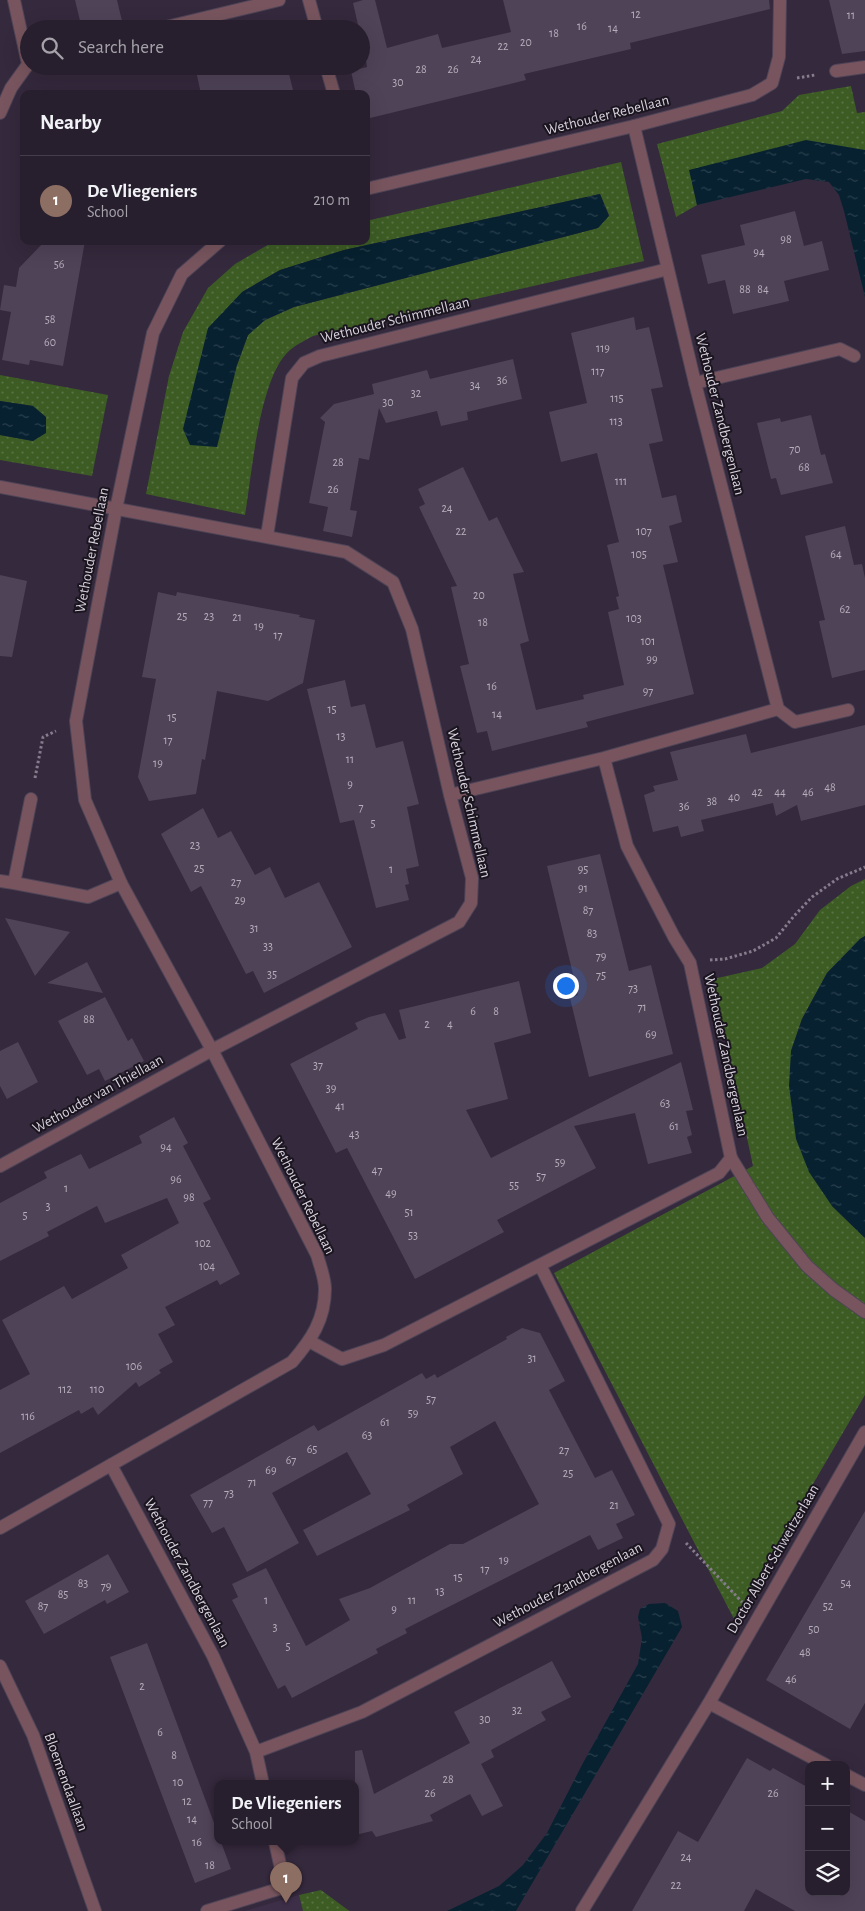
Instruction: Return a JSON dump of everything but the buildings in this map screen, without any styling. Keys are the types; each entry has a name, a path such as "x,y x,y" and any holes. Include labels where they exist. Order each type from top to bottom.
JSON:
{"street":[{"path":"14,0 20,26"},
{"path":"196,20 280,0"},
{"path":"309,0 315,20"},
{"path":"772,83 778,58 780,0"},
{"path":"836,71 865,67"},
{"path":"0,114 11,88 21,75"},
{"path":"329,75 333,90"},
{"name":"Wethouder Rebellaan","path":"370,189 634,126 752,95 772,83"},
{"name":"Wethouder Zandbergenlaan","path":"634,126 695,383 778,708"},
{"name":"Wethouder Rebellaan","path":"0,1528 292,1362 310,1341 320,1320 325,1288 317,1255 212,1050 121,883 85,800 76,721 116,509 153,333 182,274 215,245"},
{"name":"Wethouder Schimmellaan","path":"267,536 292,378 304,363 320,356 668,268"},
{"path":"695,383 840,349 854,356"},
{"name":"Wethouder Schimmellaan","path":"0,487 346,552 393,582 412,629 450,794 472,878 471,903 459,922 212,1050"},
{"path":"450,794 604,758 778,708 795,722 848,710"},
{"name":"Wethouder Zandbergenlaan","path":"310,1341 342,1359 384,1345 719,1173 731,1158 690,963 674,937 627,846 604,758"},
{"path":"14,883 31,799"},
{"path":"0,881 88,897 121,883"},
{"name":"Wethouder van Thiellaan","path":"0,1166 212,1050"},
{"path":"731,1158 768,1218 807,1266 834,1290 865,1312"},
{"path":"540,1264 669,1524"},
{"name":"Doctor Albert Schweitzerlaan","path":"582,1911 709,1703 865,1432"},
{"name":"Wethouder Zandbergenlaan","path":"111,1465 213,1656 256,1752 261,1780"},
{"name":"Wethouder Zandbergenlaan","path":"256,1752 362,1712 653,1560 662,1549 669,1524"},
{"name":"Bloemendaallaan","path":"0,1666 33,1734 95,1911"},
{"path":"709,1703 818,1761"},
{"path":"850,1777 865,1785"},
{"path":"207,1911 285,1887 276,1845"}],"path":[{"path":"772,83 836,71"},
{"path":"31,799 44,737 76,721"},
{"path":"690,963 725,959 753,951 776,938 812,897 837,880 865,867"},
{"path":"669,1524 757,1619"}],"shaded area":[{"path":"299,1895 303,1911 245,1911"}],"green space":[{"path":"851,86 857,113 865,112 865,150 690,170 697,205 676,217 657,144 782,111 799,95"},
{"path":"621,162 644,261 313,336 299,344 290,350 279,363 264,403 258,427 245,515 146,494 169,376 183,332 208,288 235,264 268,245 367,245 344,250 280,270 242,292 237,365 248,335 265,320 294,307 598,228 609,215 600,194 370,244 370,220"},
{"path":"0,375 108,395 92,476 0,460 0,435 33,441 46,425 33,406 0,401"},
{"path":"865,879 865,936 827,973 802,1019 791,1051 832,1206 865,1238 865,1395 734,1619 554,1273 753,1166 713,979 762,968 795,944 820,910 851,886"},
{"path":"321,1890 350,1911 303,1911 299,1895"}],"water":[{"path":"806,140 865,150 865,297 839,195 829,182 806,179 697,205 689,170"},
{"path":"600,194 609,216 598,228 294,307 265,320 248,335 237,365 217,447 190,445 183,429 208,328 242,292 280,270 344,250"},
{"path":"0,401 33,406 46,417 46,433 33,441 0,435"},
{"path":"865,936 865,1238 832,1206 809,1172 796,1139 789,1086 791,1051 802,1019 827,973"},
{"path":"665,1603 678,1611 682,1627 516,1911 447,1911 499,1886 523,1865 547,1833 638,1664 642,1638 638,1617 640,1609 649,1604"}],"place":[{"name":"De Vliegeniers","path":"286,1903"}]}
